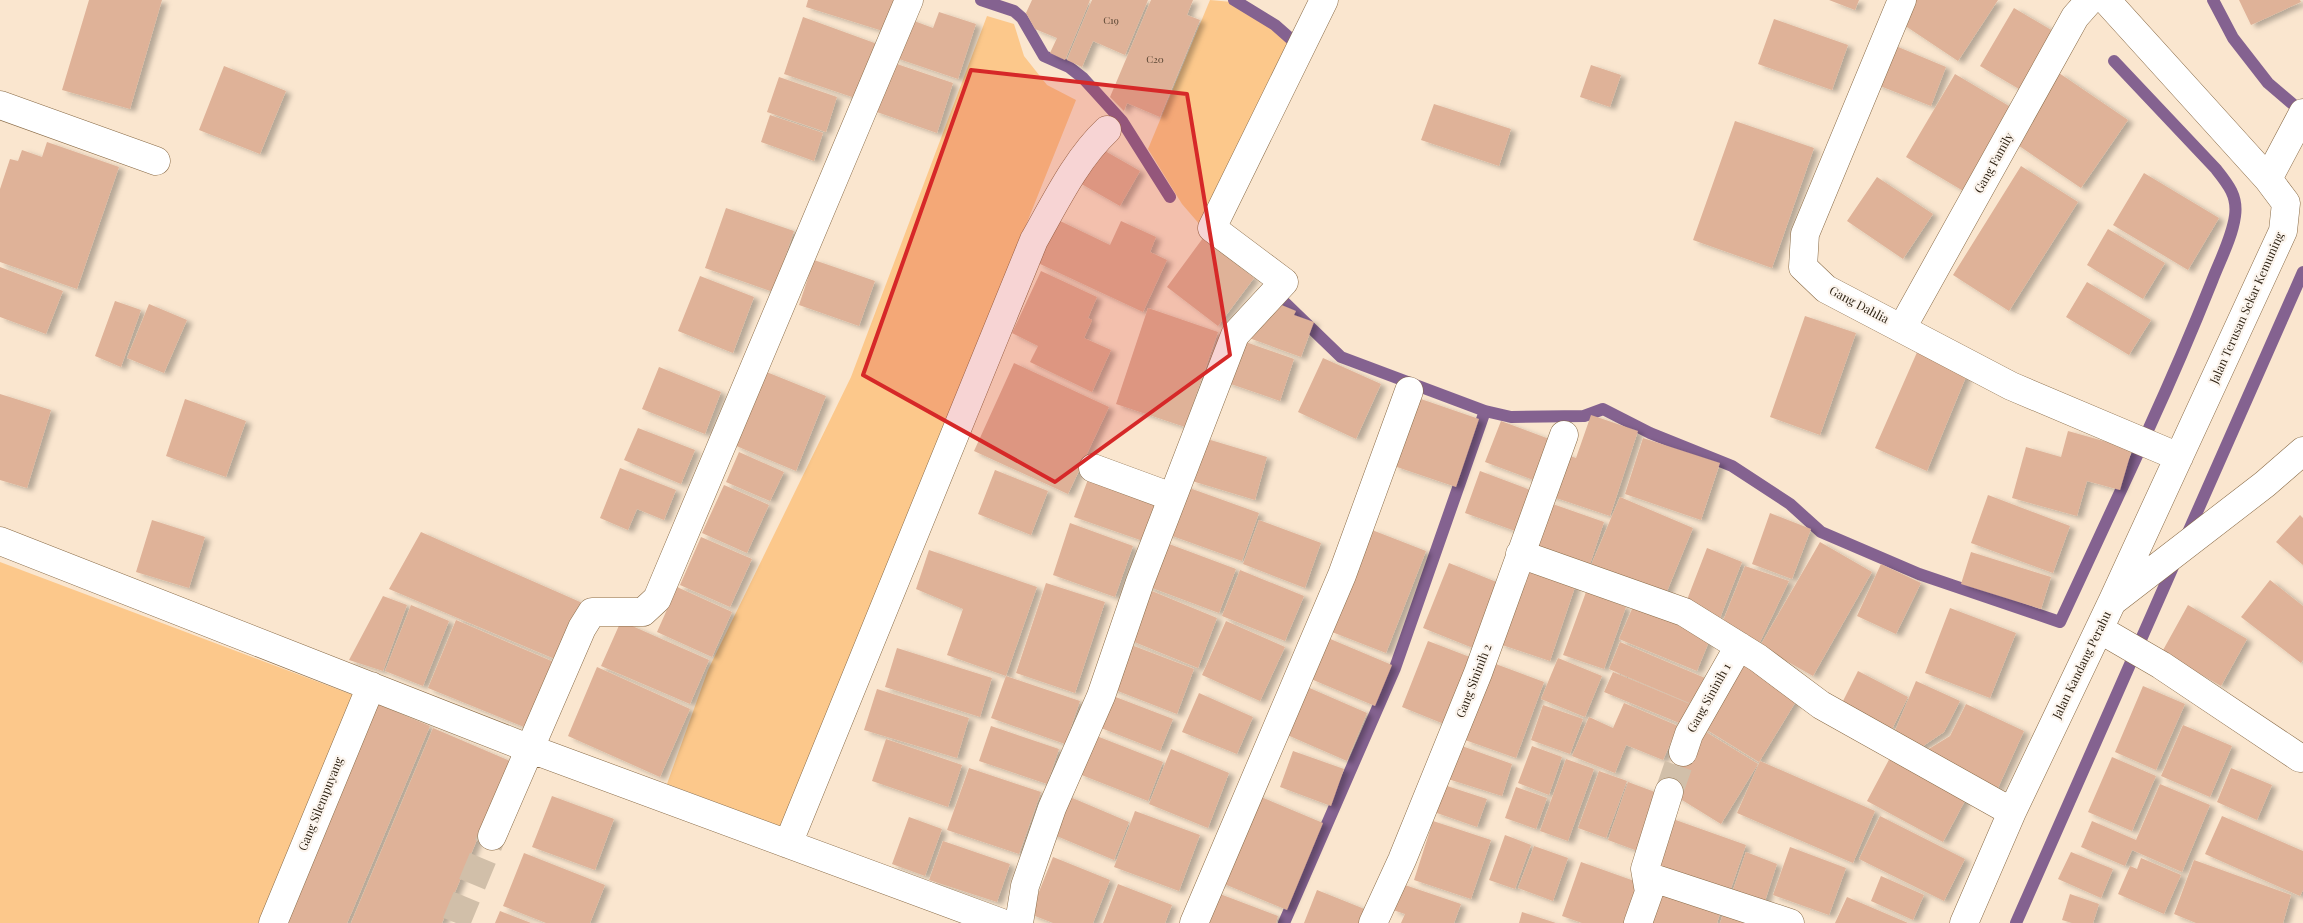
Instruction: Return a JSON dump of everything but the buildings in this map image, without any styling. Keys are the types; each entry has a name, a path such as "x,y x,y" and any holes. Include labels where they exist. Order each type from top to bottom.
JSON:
{"street":[{"path":"492,836 528,748 582,628 592,612 643,612 657,599 909,0"},
{"path":"1019,923 1025,886 1052,808 1101,696 1140,582 1235,335 1284,282 1212,228 1324,0"},
{"name":"Gang Dahlia","path":"1902,0 1805,234 1804,267 1826,289 2011,386 2179,457"},
{"name":"Gang Family","path":"1902,328 2075,17 2090,0"},
{"name":"Jalan Terusan Sekar Kemuning","path":"2106,0 2268,179 2286,203 2282,231 2112,602"},
{"path":"0,105 156,161"},
{"path":"788,844 1034,240 1066,185 1096,140 1107,130"},
{"path":"2268,179 2298,131"},
{"path":"1194,923 1342,575 1408,391"},
{"name":"Gang Sininih 2","path":"1374,923 1402,860 1478,673 1564,435"},
{"name":"Jalan Kandang Perahu","path":"1964,923 2012,812 2112,602 2266,484 2303,451"},
{"path":"1093,468 1172,497"},
{"path":"0,541 528,748 1002,923"},
{"path":"1520,554 1684,612 1739,646 1821,706 2012,812"},
{"path":"2099,629 2162,665 2300,758"},
{"name":"Gang Sininih 1","path":"1683,752 1688,734 1739,646"},
{"name":"Gang Silempuyang","path":"273,923 371,686"},
{"path":"1638,923 1649,892 1645,869 1669,792"},
{"path":"1647,876 1790,923"}],"highlighted area":[{"path":"971,70 1187,94 1230,355 1055,482 863,375"}],"shaded area":[{"path":"1210,0 1232,2 1272,25 1290,41 1201,226 1182,204 1148,149"},
{"path":"987,16 1014,24 1024,56 1047,85 1076,100 785,828 667,784 708,670 851,377"},
{"path":"0,562 353,695 274,892 258,923 0,923"}],"waterway":[{"path":"981,0 1014,11 1022,18 1044,56 1069,67 1083,78 1122,121 1170,197"},
{"path":"1234,0 1275,25 1292,40"},
{"path":"2213,0 2233,38 2268,83 2303,113"},
{"path":"2114,61 2216,169 2228,185 2236,209 2229,241 2149,428"},
{"path":"2186,537 2303,272"},
{"path":"1279,297 1341,357 1485,411 1511,417 1584,416 1603,409 1650,433 1732,466 1790,504 1821,532 1919,574 2060,622 2141,447"},
{"path":"1284,923 1395,668 1485,411"},
{"path":"2016,923 2176,560"}],"tunnel":[{"path":"1669,792 1683,752"},
{"path":"456,923 492,836"}]}
